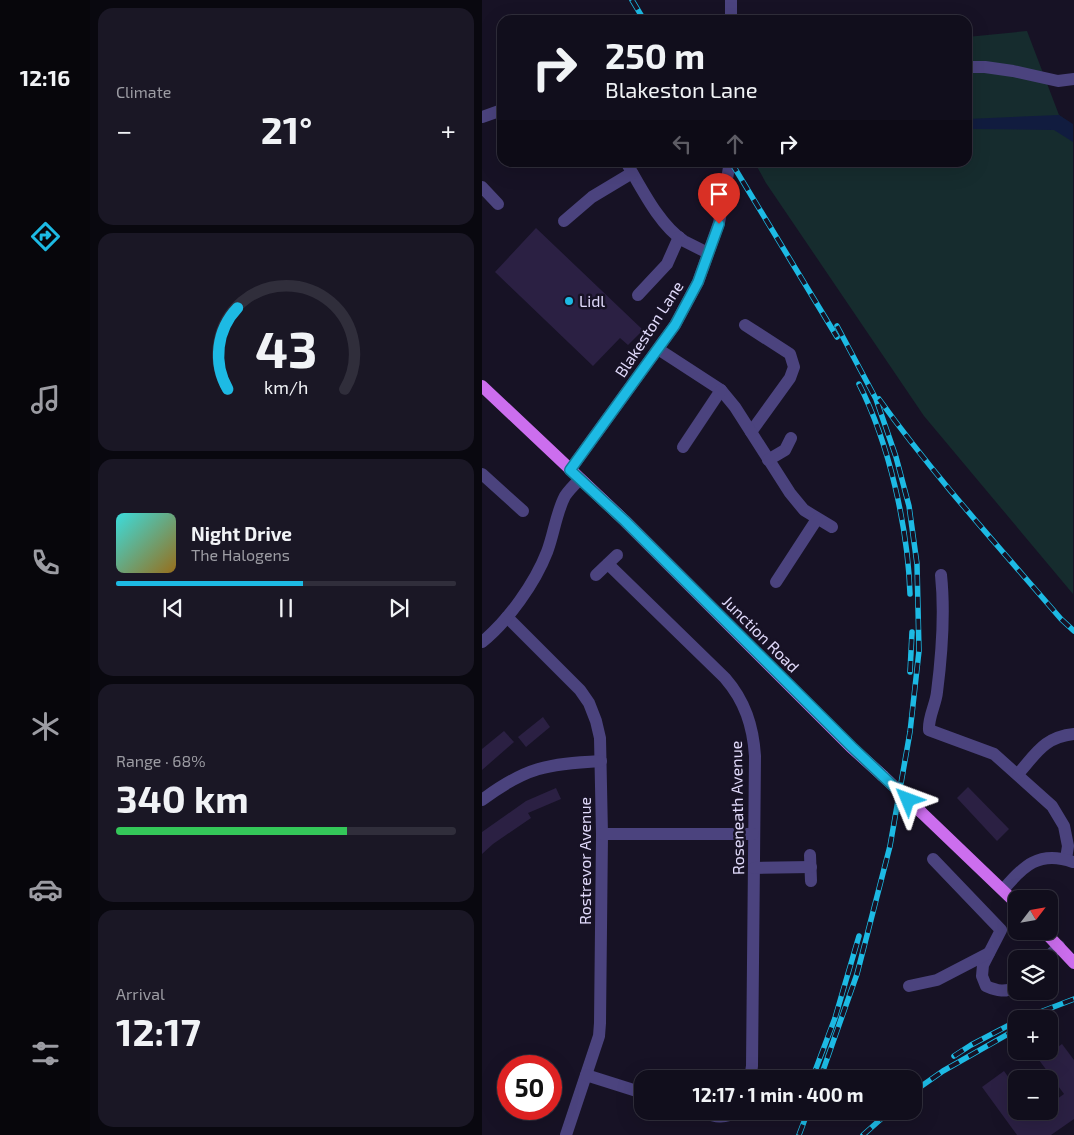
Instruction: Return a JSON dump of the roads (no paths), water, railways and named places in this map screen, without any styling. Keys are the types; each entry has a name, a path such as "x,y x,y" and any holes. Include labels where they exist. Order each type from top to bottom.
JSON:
{"main road":[{"name":"Junction Road","path":"482,386 625,521 844,740 1008,895"},
{"path":"1053,940 1074,963"}],"street":[{"path":"731,0 731,15"},
{"path":"972,67 1014,71 1058,81 1074,79"},
{"path":"482,117 497,112"},
{"name":"Blakeston Lane","path":"570,470 675,325 698,282 719,224 729,167"},
{"path":"564,221 592,196 629,168 656,211 679,237 708,253"},
{"path":"482,188 498,204"},
{"path":"638,295 667,264 679,237"},
{"path":"745,325 790,354 794,367 790,378 751,432"},
{"path":"658,349 721,390 735,407 794,499 804,510 832,527"},
{"path":"683,447 721,390"},
{"path":"768,460 785,450 791,438"},
{"path":"482,474 523,511"},
{"path":"482,642 507,617 538,572 547,553 566,496 580,479"},
{"path":"776,582 817,519"},
{"name":"Roseneath Avenue","path":"596,575 612,559 726,678 741,699 750,722 754,742 751,1070"},
{"path":"941,575 944,605 937,694 929,723 929,730 994,754 1018,774 1052,806 1064,826 1068,846 1070,861 1058,858 1033,862 1023,868 1003,890"},
{"name":"Rostrevor Avenue","path":"507,617 570,679 589,703 600,738 602,834 599,1036 566,1135"},
{"path":"1018,774 1043,746 1059,736 1074,734"},
{"path":"482,800 523,773 541,767 560,763 600,761"},
{"path":"602,834 753,834"},
{"path":"933,859 1001,930 983,965 982,976 986,986 998,992 1008,990"},
{"path":"754,868 811,861 811,880"},
{"path":"1055,950 1059,946"},
{"path":"909,986 937,980 989,953"},
{"path":"586,1075 634,1090"}],"water":[{"path":"1059,115 1073,124 1073,142 1054,130 972,129 972,119"}],"railway":[{"path":"632,0 641,15"},
{"path":"734,167 837,337"},
{"path":"823,1070 857,974 890,846 910,732 919,651 917,564 909,506 896,457 876,399 837,326"},
{"path":"859,384 879,432 895,486 905,542 910,594"},
{"path":"879,399 922,456 968,511 1061,619 1074,631"},
{"path":"910,672 912,632"},
{"path":"815,1070 835,1018 859,936"},
{"path":"1045,1010 1074,999"},
{"path":"954,1056 1008,1026"},
{"path":"922,1086 943,1071 1008,1034"},
{"path":"799,1135 805,1120"},
{"path":"863,1135 880,1120"}],"place":[{"name":"Lidl","path":"569,301"}]}
